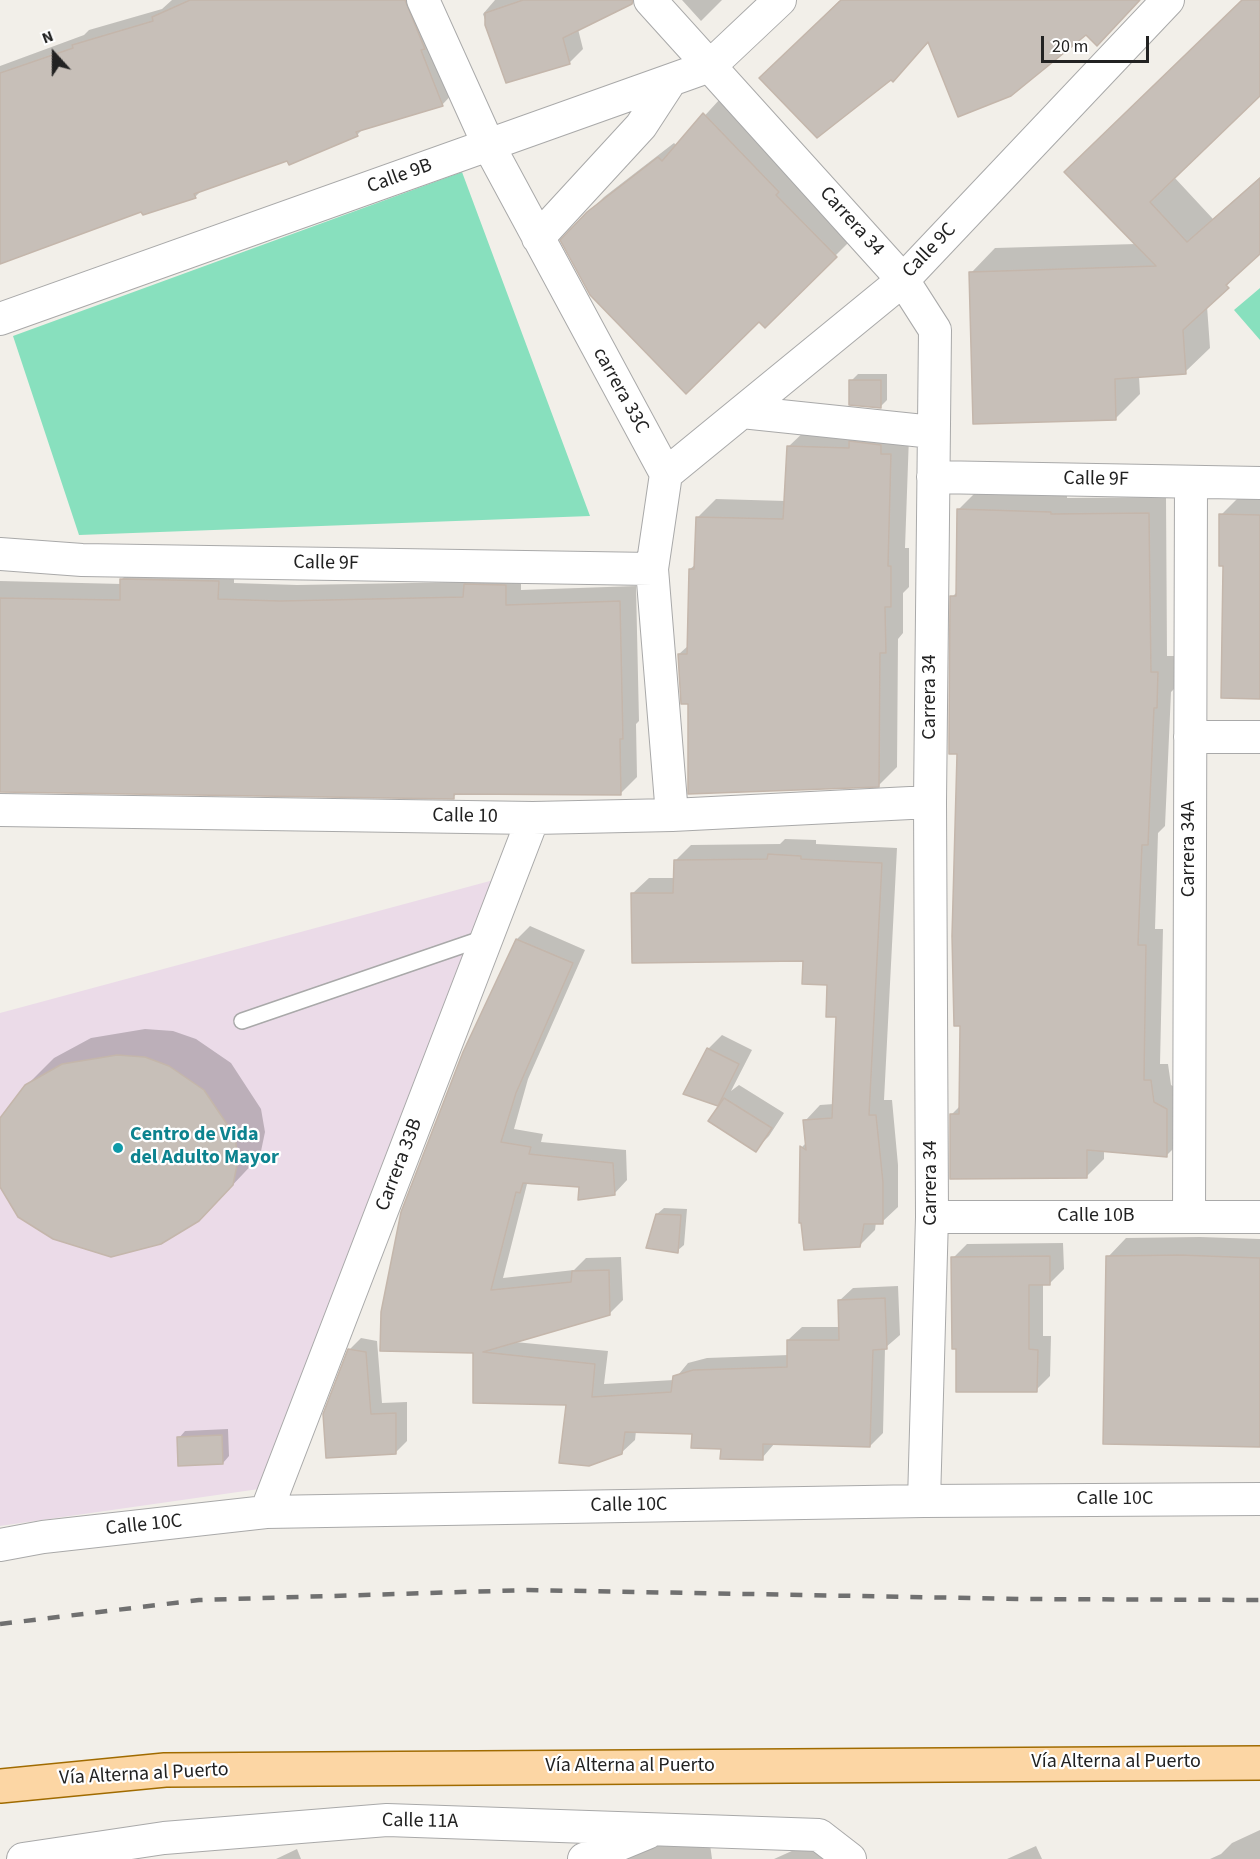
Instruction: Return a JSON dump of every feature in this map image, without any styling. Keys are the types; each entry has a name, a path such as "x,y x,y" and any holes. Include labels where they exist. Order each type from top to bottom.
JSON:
{"main road":[{"path":"1216,1762 1260,1752"},
{"path":"1216,1762 1260,1772"},
{"name":"Vía Alterna al Puerto","path":"0,1786 165,1770 1260,1763"}],"street":[{"name":"carrera 33C","path":"423,0 489,146 666,474"},
{"name":"Carrera 34","path":"650,0 903,280 935,330 930,802 932,1217 924,1501"},
{"name":"Calle 9B","path":"0,319 710,66 780,0"},
{"name":"Calle 9C","path":"666,474 903,280 1168,0"},
{"path":"538,238 641,126 671,80"},
{"path":"742,412 933,432"},
{"path":"666,474 652,569 672,815"},
{"name":"Calle 9F","path":"933,477 1260,483"},
{"name":"Carrera 34A","path":"1189,1217 1191,482"},
{"name":"Calle 9F","path":"0,554 82,560 652,569"},
{"path":"1190,737 1260,737"},
{"name":"Calle 10","path":"0,810 533,818 672,815 930,802"},
{"name":"Carrera 33B","path":"266,1512 533,818"},
{"name":"Calle 10B","path":"932,1217 1260,1217"},
{"name":"Calle 10C","path":"0,1545 43,1537 266,1512 924,1501 1260,1499"},
{"name":"Calle 11A","path":"23,1859 164,1838 387,1820 819,1835 850,1859"},
{"path":"584,1859 658,1829"}],"lane":[{"path":"242,1020 488,936"}],"shaded area":[{"path":"501,878 273,1487 0,1526 0,1013"}],"green space":[{"path":"462,172 590,516 79,535 13,336"},
{"path":"1260,288 1260,340 1234,310"}],"building":[{"path":"190,0 405,0 425,49 421,50 443,106 356,132 358,136 289,165 287,161 194,194 196,198 143,215 141,212 0,264 0,73 73,48 72,45 153,21 152,17"},
{"path":"523,0 633,0 632,4 563,38 570,64 506,83 485,25 485,13"},
{"path":"841,0 1140,0 1097,46 1086,35 1011,96 958,117 928,42 893,82 891,80 817,138 759,78"},
{"path":"1242,0 1260,0 1260,96 1150,202 1187,242 1260,178 1260,254 1226,285 1229,288 1183,330 1186,374 1115,379 1116,420 973,424 969,272 1156,266 1064,172"},
{"path":"703,113 779,192 776,195 837,257 765,328 759,322 686,394 590,295 560,240 587,212 658,157 662,161"},
{"path":"849,380 881,380 881,408 849,405"},
{"path":"849,441 881,445 881,454 891,454 888,566 891,566 891,607 885,607 886,653 880,653 879,787 688,794 688,704 681,704 678,654 687,654 689,569 694,569 696,517 783,519 787,446 849,448"},
{"path":"957,509 1051,512 1051,514 1149,513 1151,672 1158,672 1157,708 1154,708 1148,845 1142,845 1138,945 1146,945 1144,1080 1151,1080 1154,1102 1167,1109 1167,1157 1087,1150 1087,1178 950,1179 950,1114 959,1114 960,1026 954,1026 952,936 957,754 949,754 950,596 956,596"},
{"path":"1219,514 1260,515 1260,699 1221,698 1223,566 1219,566"},
{"path":"120,579 219,581 218,599 280,601 463,597 464,584 506,585 506,605 620,601 623,739 620,739 621,795 454,794 454,799 0,792 0,598 120,600"},
{"path":"768,854 801,856 801,859 882,863 869,1115 876,1115 883,1182 883,1224 864,1224 860,1247 804,1250 801,1223 799,1223 800,1146 806,1150 803,1120 832,1118 836,1017 826,1017 827,985 802,984 803,961 632,963 631,893 673,893 674,860 767,859"},
{"path":"516,939 573,963 516,1093 501,1142 531,1147 529,1154 613,1163 615,1195 578,1200 579,1187 523,1183 520,1193 516,1192 491,1290 571,1282 572,1271 609,1270 610,1315 483,1352 595,1364 592,1397 671,1392 673,1376 693,1370 787,1367 787,1340 839,1340 838,1300 885,1298 887,1349 873,1350 870,1447 763,1444 763,1460 720,1459 721,1449 691,1448 692,1434 625,1432 622,1454 589,1466 559,1463 566,1405 473,1403 473,1353 380,1351 381,1312 401,1212 463,1052"},
{"path":"707,1048 739,1064 718,1106 683,1094"},
{"name":"Centro de Vida del Adulto Mayor","path":"117,1055 145,1057 169,1066 204,1090 235,1136 238,1160 233,1185 199,1221 161,1244 111,1257 53,1239 18,1217 0,1187 0,1118 25,1085 62,1064"},
{"path":"724,1098 772,1128 756,1152 708,1121"},
{"path":"656,1214 681,1215 678,1253 646,1248"},
{"path":"1180,1255 1260,1258 1260,1447 1103,1444 1106,1256"},
{"path":"1050,1256 1050,1285 1029,1285 1029,1349 1038,1350 1037,1392 956,1392 956,1349 952,1349 951,1257"},
{"path":"348,1349 366,1352 371,1414 396,1413 396,1454 326,1458 323,1414"},
{"path":"222,1435 223,1464 178,1466 177,1437"}],"railway":[{"path":"0,1624 199,1600 528,1590 1022,1599 1260,1600"}],"place":[{"name":"Centro de Vida del Adulto Mayor","path":"118,1148"}]}
